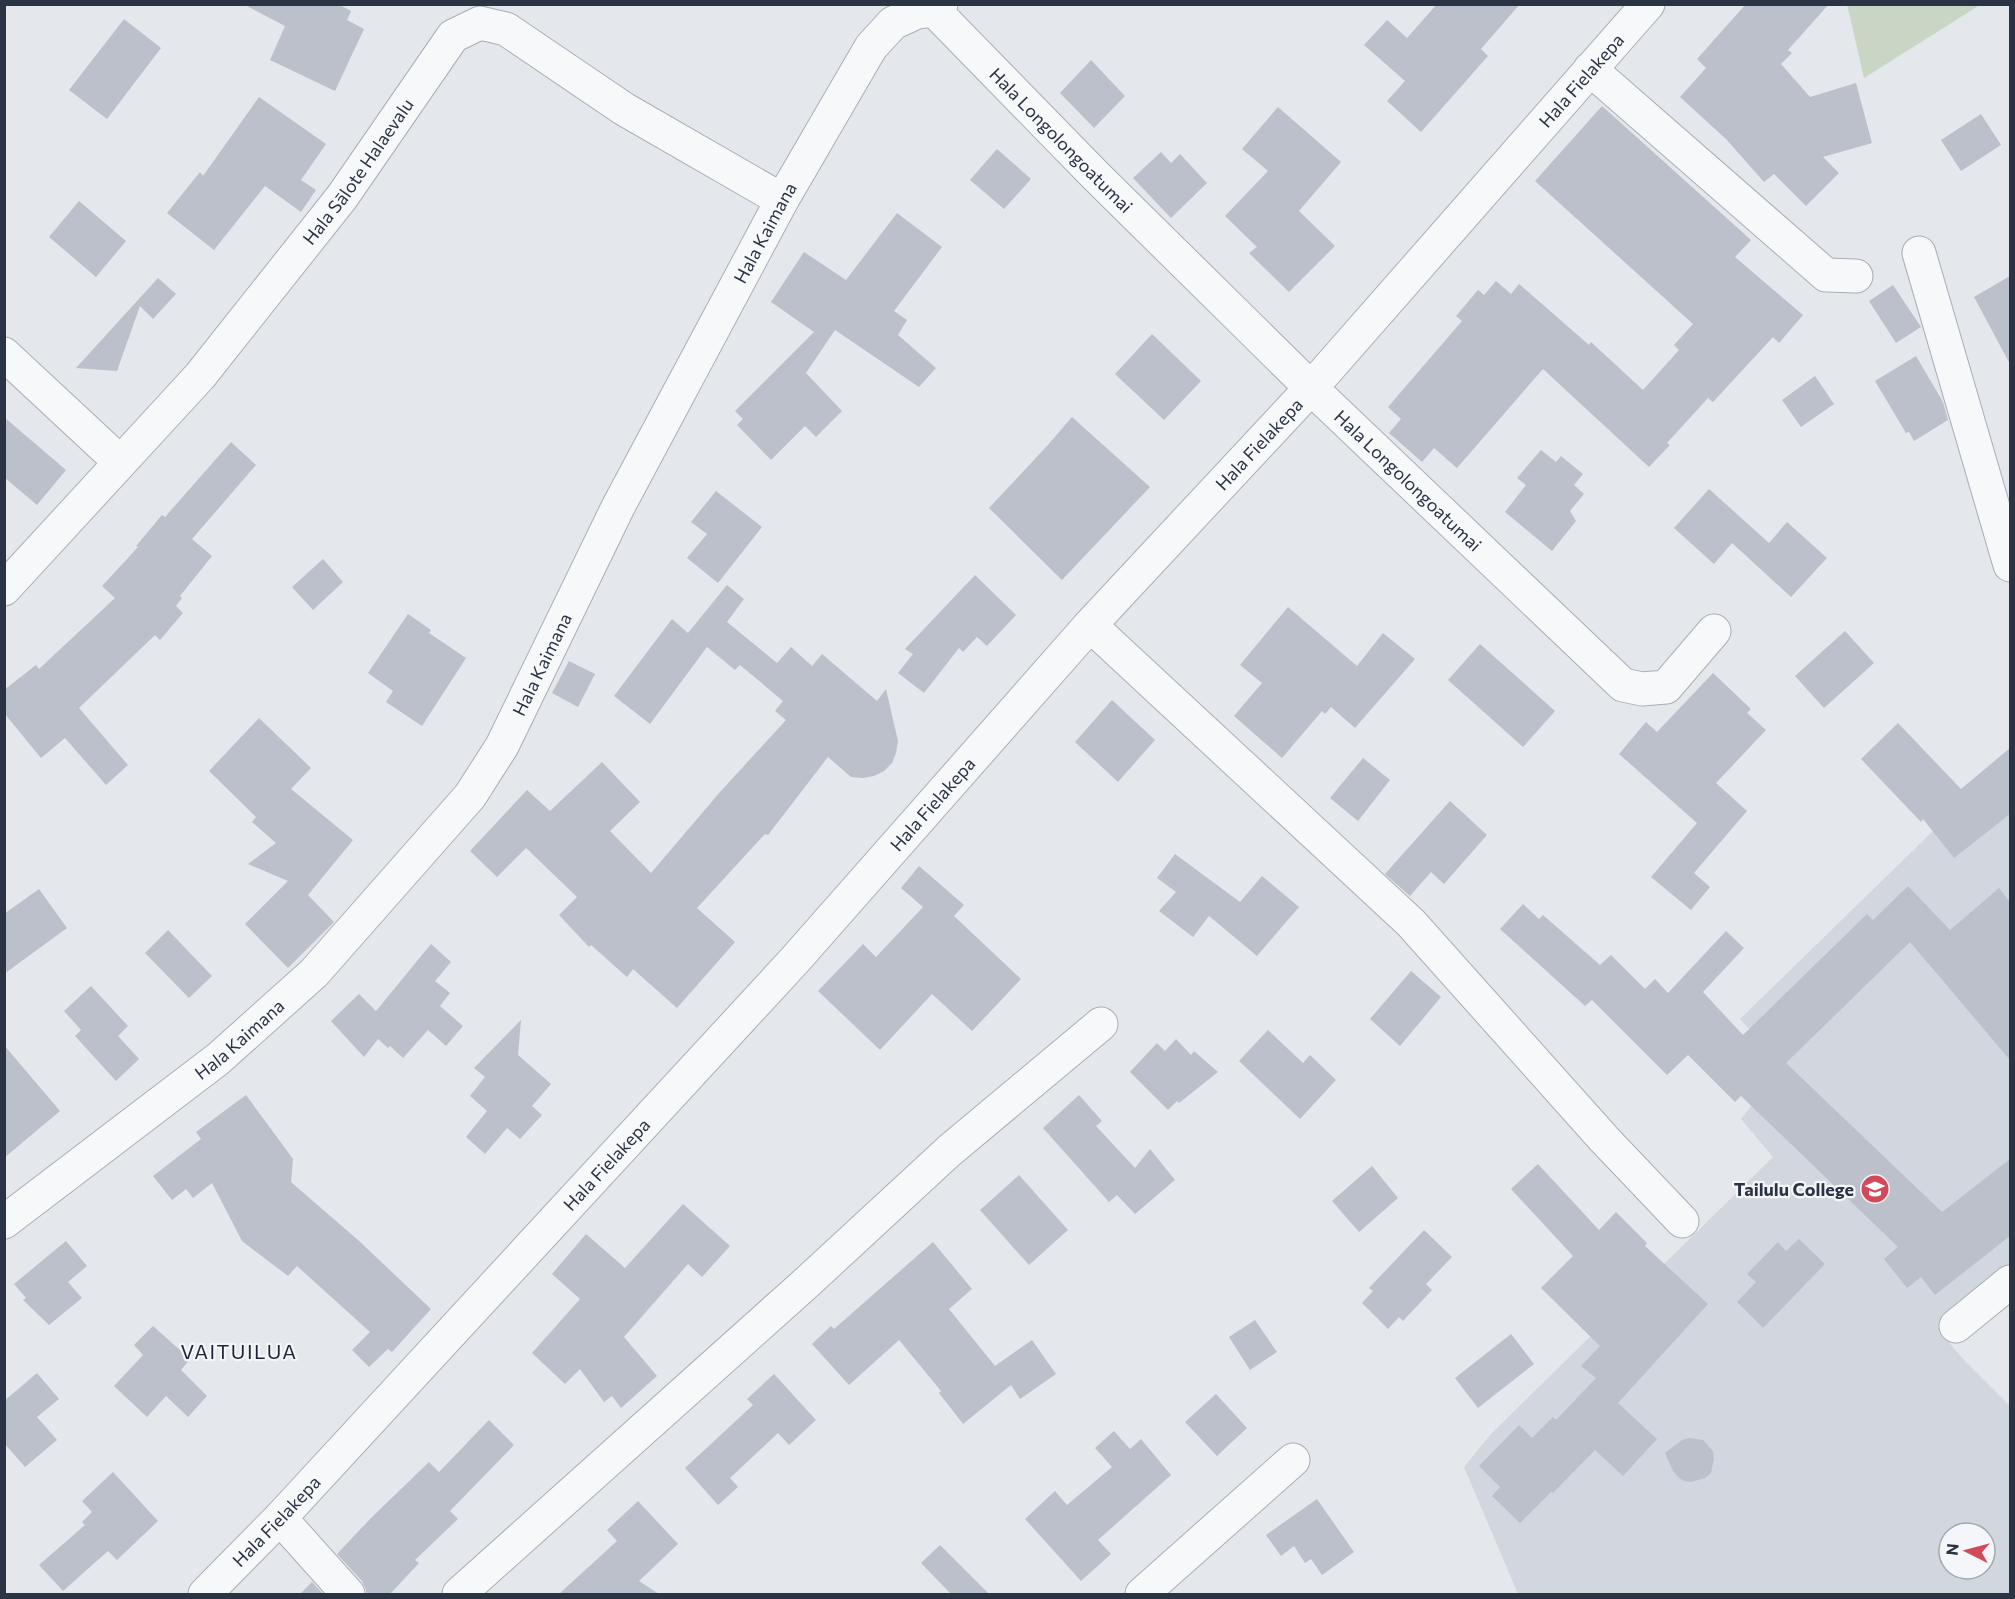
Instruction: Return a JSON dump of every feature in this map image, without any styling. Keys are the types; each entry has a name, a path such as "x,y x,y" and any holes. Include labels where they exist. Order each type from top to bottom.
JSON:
{"street":[{"name":"Hala Fielakepa","path":"206,1594 280,1518 794,961 1090,625 1311,388 1648,4"},
{"name":"Hala Kaimana","path":"4,1222 218,1059 314,973 471,796 502,746 618,507 783,200 871,47 893,23 916,12 938,7"},
{"name":"Hala Longolongoatumai","path":"938,7 1095,176 1311,388 1623,685 1642,689 1666,687 1714,630"},
{"name":"Hala Sālote Halaevalu","path":"4,589 200,376 342,198 453,36 480,23 506,29 624,109 783,200"},
{"path":"1590,69 1826,274 1856,276"},
{"path":"1919,253 2010,565"},
{"path":"4,354 120,462"},
{"path":"1090,625 1411,923 1604,1139 1682,1221"},
{"path":"459,1594 804,1285 949,1151 1101,1024"},
{"path":"1956,1326 2010,1282"},
{"path":"1142,1594 1293,1460"},
{"path":"280,1518 348,1594"}],"shaded area":[{"name":"Tailulu College","path":"2010,756 2010,1273 1940,1332 1963,1359 2010,1406 2010,1594 1518,1594 1464,1467 1491,1434 1773,1157 1741,1119 1783,1067 1740,1019"}],"green space":[{"path":"1847,4 1980,4 1980,5 1864,78"}],"building":[{"path":"243,4 338,4 351,11 347,20 364,29 335,91 270,60 285,26"},
{"path":"1437,4 1520,4 1481,49 1488,56 1421,132 1387,101 1405,81 1364,45 1387,20 1407,38"},
{"path":"1746,4 1829,4 1788,50 1792,53 1781,64 1810,97 1856,83 1872,143 1823,157 1839,173 1806,206 1774,174 1764,182 1726,139 1680,97 1706,68 1697,59"},
{"path":"124,19 161,48 107,119 69,90"},
{"path":"1091,60 1125,96 1094,128 1060,93"},
{"path":"259,97 326,144 301,180 316,190 301,212 265,186 214,250 167,213 200,172 203,176"},
{"path":"1602,106 1751,240 1735,257 1803,315 1779,343 1773,337 1713,402 1708,398 1667,443 1670,445 1649,467 1543,369 1457,468 1434,448 1422,462 1389,433 1401,419 1388,407 1462,321 1456,316 1478,290 1484,295 1496,281 1511,294 1519,284 1589,345 1591,342 1643,390 1679,350 1674,345 1693,324 1535,181"},
{"path":"1278,107 1341,162 1299,211 1335,246 1289,292 1249,253 1257,247 1225,216 1268,171 1242,149"},
{"path":"1981,114 2001,145 1961,171 1941,140"},
{"path":"997,149 1031,179 1004,209 970,180"},
{"path":"1161,152 1171,163 1180,154 1207,183 1171,218 1133,178"},
{"path":"79,201 126,241 96,277 49,237"},
{"path":"897,213 942,247 894,311 907,320 898,335 936,368 919,387 835,330 806,373 842,411 816,437 805,426 771,460 737,425 743,419 735,411 814,332 771,302 804,252 846,280"},
{"path":"2010,276 2010,364 1974,297"},
{"path":"158,278 176,294 153,319 140,306 117,371 76,368"},
{"path":"1893,285 1921,327 1896,343 1869,301"},
{"path":"1152,334 1201,381 1164,420 1115,374"},
{"path":"1916,356 1943,402 1948,420 1914,441 1909,432 1906,433 1875,381"},
{"path":"1815,376 1834,404 1801,427 1782,400"},
{"path":"4,417 66,470 37,505 4,477"},
{"path":"1072,417 1150,487 1062,580 989,508"},
{"path":"231,442 256,465 192,539 212,556 180,596 182,598 176,606 183,613 160,640 155,635 79,708 128,765 106,785 65,738 41,758 4,713 4,690 36,665 39,669 115,598 102,586 138,547 136,546 162,515 165,517"},
{"path":"1541,450 1556,462 1561,456 1583,474 1574,485 1584,494 1570,511 1576,521 1552,551 1505,512 1526,485 1517,478"},
{"path":"1709,489 1769,543 1787,522 1827,558 1791,597 1732,543 1714,564 1674,528"},
{"path":"716,491 762,527 718,583 687,558 707,534 691,522"},
{"path":"323,559 343,582 313,610 292,587"},
{"path":"975,575 1016,615 987,646 977,637 963,652 959,648 924,693 898,673 913,654 905,649"},
{"path":"727,585 744,599 727,622 777,663 791,647 812,666 822,654 877,701 886,689 898,741 892,763 884,771 874,776 851,777 828,757 768,835 765,834 697,908 735,942 677,1008 633,969 627,977 591,945 589,947 559,915 577,897 526,848 497,877 470,851 527,790 550,811 602,762 640,802 610,831 651,873 720,792 786,720 775,711 783,701 740,665 735,670 707,647 650,724 614,696 672,619 688,633"},
{"path":"1288,607 1357,666 1383,633 1415,659 1355,728 1331,707 1325,714 1322,711 1282,758 1234,716 1262,683 1240,665"},
{"path":"408,614 431,630 429,633 466,658 422,726 386,702 393,691 368,673"},
{"path":"1845,631 1874,663 1824,708 1795,676"},
{"path":"1480,644 1555,711 1523,747 1448,680"},
{"path":"569,661 595,674 578,707 552,693"},
{"path":"1713,673 1751,709 1747,713 1766,730 1716,783 1747,811 1694,873 1710,887 1691,910 1651,877 1697,823 1619,754 1646,722 1657,732"},
{"path":"1112,700 1155,740 1118,782 1075,742"},
{"path":"259,718 311,768 291,789 353,840 308,895 334,922 288,968 245,924 288,881 248,864 276,843 252,822 256,817 209,771"},
{"path":"1898,723 1961,789 2010,748 2010,814 1954,858 1923,819 1921,822 1861,759"},
{"path":"1363,758 1390,780 1358,821 1330,798"},
{"path":"1450,801 1487,835 1444,884 1431,872 1410,896 1385,874"},
{"path":"1175,854 1240,902 1262,876 1299,907 1257,956 1209,916 1193,937 1159,911 1176,892 1157,878"},
{"path":"919,866 964,905 954,916 1021,979 972,1031 932,994 880,1050 818,991 863,944 876,957 923,907 901,888"},
{"path":"1908,886 1950,930 1999,888 2010,902 2010,1060 1910,942 1786,1063 1942,1212 2010,1159 2010,1236 1935,1295 1921,1277 1907,1288 1884,1259 1898,1247 1741,1096 1735,1102 1688,1055 1667,1075 1592,1000 1585,1006 1500,929 1523,904 1539,919 1543,915 1600,965 1611,955 1645,989 1655,979 1668,993 1726,931 1744,948 1703,992 1743,1035 1867,914 1873,920"},
{"path":"39,889 67,928 4,974 4,914"},
{"path":"168,930 212,976 189,998 145,953"},
{"path":"431,944 451,962 435,981 450,993 440,1006 463,1026 446,1046 428,1030 403,1058 378,1039 364,1057 331,1021 359,994 376,1011"},
{"path":"1411,971 1441,997 1400,1046 1370,1019"},
{"path":"91,986 128,1026 118,1036 139,1059 116,1081 75,1036 81,1030 64,1011"},
{"path":"521,1020 518,1055 551,1084 532,1106 542,1115 520,1139 507,1128 485,1154 466,1137 487,1111 470,1096 485,1077 474,1068"},
{"path":"1268,1030 1303,1063 1310,1055 1336,1080 1300,1119 1239,1061"},
{"path":"1176,1039 1191,1055 1194,1051 1218,1072 1168,1110 1130,1072 1157,1043 1165,1051"},
{"path":"4,1045 60,1111 4,1158"},
{"path":"246,1095 293,1159 291,1182 358,1240 431,1309 392,1352 388,1349 369,1367 352,1350 370,1332 297,1266 288,1276 242,1241 212,1183 193,1198 186,1189 172,1200 153,1176 201,1139 196,1132"},
{"path":"1079,1095 1102,1121 1096,1126 1135,1168 1150,1149 1175,1180 1135,1214 1117,1195 1109,1202 1043,1128"},
{"path":"1538,1164 1599,1230 1616,1212 1647,1243 1645,1246 1708,1304 1618,1403 1657,1439 1623,1476 1595,1450 1520,1523 1492,1496 1500,1487 1479,1466 1519,1425 1532,1438 1553,1417 1556,1420 1596,1378 1581,1366 1600,1346 1541,1288 1573,1256 1511,1189"},
{"path":"1372,1166 1398,1198 1359,1232 1332,1201"},
{"path":"1019,1175 1068,1230 1029,1265 980,1210"},
{"path":"683,1204 730,1246 702,1277 688,1264 624,1337 657,1376 621,1408 612,1396 604,1402 580,1369 565,1384 532,1353 580,1299 552,1274 586,1234 625,1268"},
{"path":"1424,1230 1452,1257 1426,1284 1432,1290 1403,1321 1399,1317 1388,1329 1362,1303 1373,1291 1369,1288"},
{"path":"1799,1239 1825,1264 1763,1328 1737,1302 1756,1282 1747,1274 1778,1242 1786,1251"},
{"path":"66,1241 87,1266 68,1282 82,1298 49,1325 23,1300 26,1298 14,1284"},
{"path":"933,1242 972,1289 949,1309 995,1366 1032,1340 1056,1374 1020,1399 1011,1385 963,1424 939,1393 941,1391 899,1340 849,1385 812,1344 831,1326 834,1329"},
{"path":"1255,1320 1277,1352 1250,1370 1229,1337"},
{"path":"153,1326 190,1359 181,1370 207,1396 188,1417 166,1396 147,1417 114,1386 143,1355 134,1345"},
{"path":"1511,1334 1534,1364 1478,1408 1455,1378"},
{"path":"37,1373 59,1399 37,1417 57,1440 25,1467 4,1443 4,1401"},
{"path":"774,1374 816,1420 789,1445 778,1433 730,1478 738,1487 718,1505 685,1468 753,1405 747,1399"},
{"path":"1216,1394 1247,1428 1217,1456 1185,1422"},
{"path":"489,1420 514,1445 450,1511 458,1519 415,1560 419,1563 390,1594 366,1594 362,1581 337,1554 429,1462 439,1472"},
{"path":"1114,1431 1130,1449 1141,1439 1171,1475 1098,1540 1111,1554 1081,1581 1025,1519 1055,1491 1067,1505 1112,1467 1095,1448"},
{"path":"1689,1438 1703,1440 1713,1451 1714,1459 1711,1473 1705,1478 1691,1482 1678,1477 1665,1453 1682,1440"},
{"path":"113,1472 158,1521 117,1560 108,1551 63,1591 39,1565 85,1525 82,1522 92,1512 82,1501"},
{"path":"1317,1499 1354,1552 1322,1575 1311,1559 1305,1563 1294,1546 1281,1556 1266,1535"},
{"path":"638,1501 678,1544 639,1581 659,1594 559,1594 617,1541 607,1530"},
{"path":"940,1545 989,1594 951,1594 921,1563"},
{"path":"312,1582 323,1594 300,1594"}],"place":[{"name":"Tailulu College","path":"1875,1189"}],"district":[{"name":"VAITUILUA","path":"239,1351"}]}
